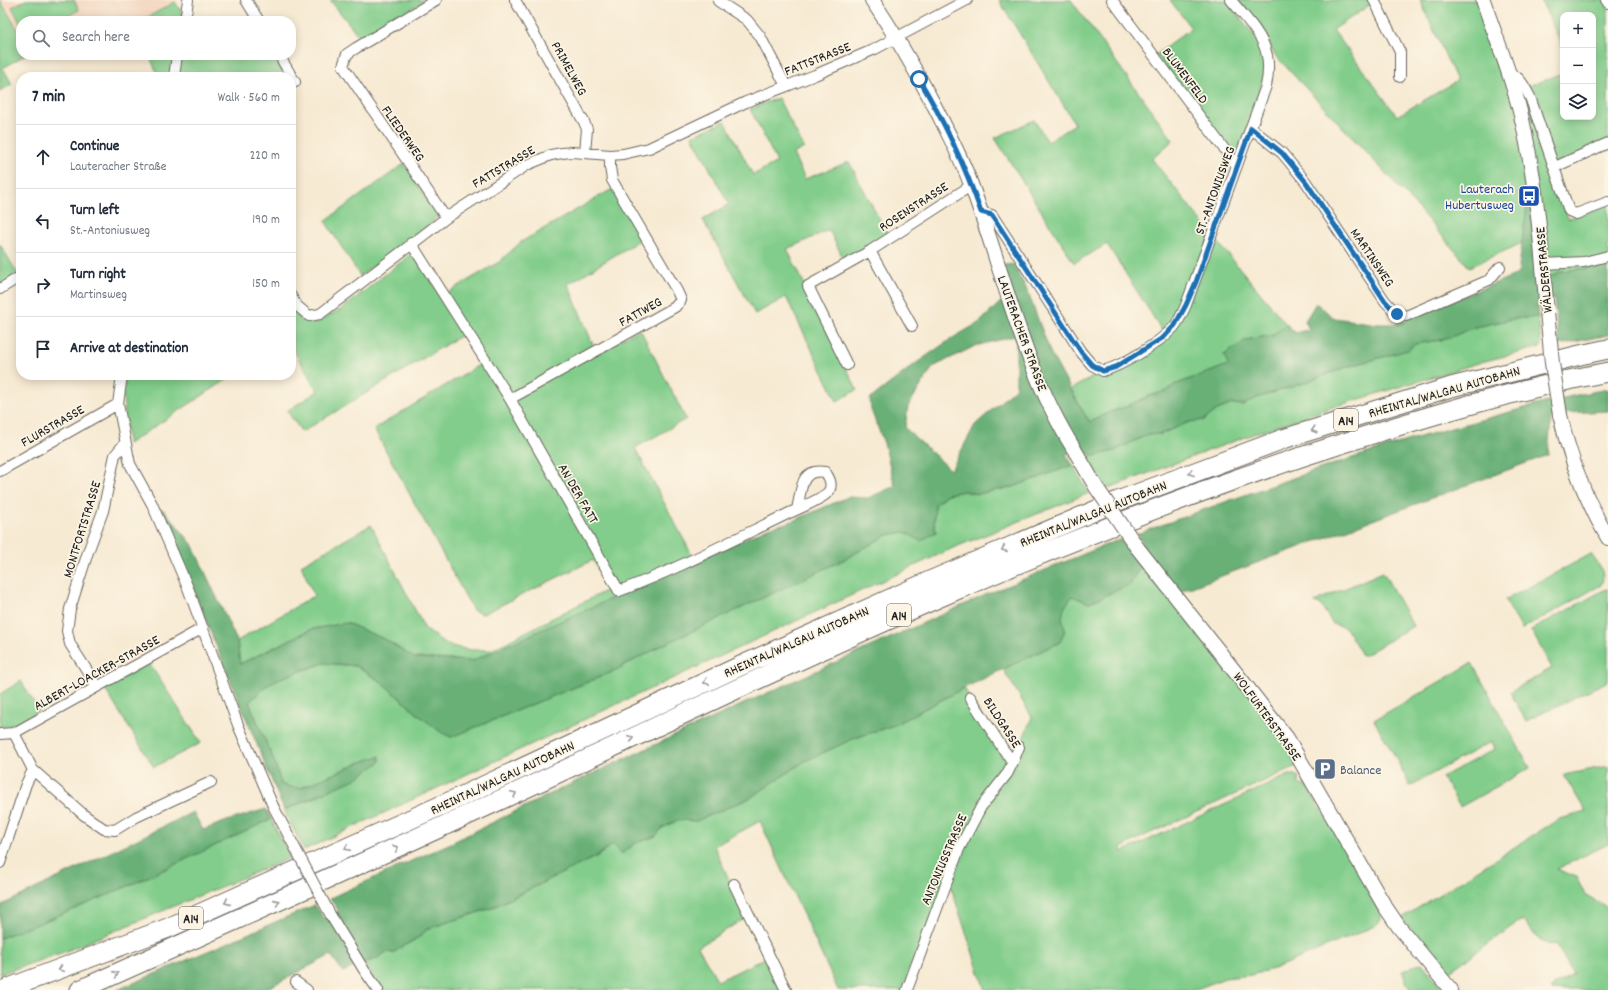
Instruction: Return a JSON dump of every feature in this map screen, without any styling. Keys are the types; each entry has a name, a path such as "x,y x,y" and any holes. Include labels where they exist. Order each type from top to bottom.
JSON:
{"highway":[{"name":"RHEINTAL/WALGAU AUTOBAHN","path":"4,990 168,928 460,797 743,664 932,580 1118,501 1283,439 1430,394 1608,349"},
{"name":"RHEINTAL/WALGAU AUTOBAHN","path":"80,990 470,815 736,689 939,597 1138,514 1295,458 1452,409 1580,377 1608,372"}],"street":[{"path":"186,16 188,0"},
{"path":"246,0 256,16"},
{"name":"FLIEDERWEG","path":"436,0 347,54 343,66 446,218"},
{"name":"PRIMELWEG","path":"515,0 584,122 587,130 585,153"},
{"name":"LAUTERACHER STRASSE","path":"872,0 896,38 950,138 972,185 1029,356 1052,410 1074,449"},
{"name":"FATTSTRASSE","path":"296,305 309,316 320,314 411,243 446,218 536,161 562,153 610,155 632,153 650,148 714,116 840,65 896,38 967,0"},
{"name":"BLUMENFELD","path":"1112,0 1238,166"},
{"name":"ST.-ANTONIUSWEG","path":"1116,367 1164,337 1175,325 1186,305 1266,86 1269,67 1266,47 1232,0"},
{"path":"1374,0 1400,52 1400,77"},
{"name":"WÄLDERSTRASSE","path":"1483,0 1509,73 1523,124 1536,197 1556,393 1560,415 1566,440 1579,480 1608,538"},
{"path":"718,1 747,20 760,36 786,86"},
{"path":"175,72 176,60"},
{"path":"282,60 289,72"},
{"path":"1509,73 1517,76 1524,84 1530,97 1569,211 1576,214 1608,202"},
{"name":"MARTINSWEG","path":"1251,128 1282,153 1306,182 1385,301 1397,314 1406,316 1489,280 1500,267"},
{"path":"1555,167 1608,143"},
{"name":"FATTWEG","path":"510,399 675,307 680,300 677,291 612,180 610,155"},
{"name":"ROSENSTRASSE","path":"847,366 808,286 870,251 972,185"},
{"name":"LAUTERACHER STRASSE","path":"981,212 992,215 1081,352 1092,365 1103,371 1116,367"},
{"name":"AN DER FATT","path":"411,243 510,399 619,591 654,578 797,509"},
{"path":"870,251 912,326"},
{"path":"1543,264 1584,262 1608,256"},
{"path":"0,289 16,279"},
{"path":"121,380 118,404 130,464 152,504 203,628 238,725 273,806 331,916 378,990"},
{"name":"FLURSTRASSE","path":"0,471 118,404"},
{"name":"MONTFORTSTRASSE","path":"97,686 70,644 67,631 70,610 88,552 103,511 115,455 125,443"},
{"name":"WOLFURTERSTRASSE","path":"1074,449 1096,487 1136,546 1288,738 1384,905 1399,927 1450,990"},
{"name":"ALBERT-LOACKER-STRASSE","path":"0,734 14,733 203,628"},
{"name":"BILDGASSE","path":"970,697 1013,762"},
{"path":"14,733 33,770 84,815 104,829 115,830 136,817 211,782"},
{"name":"ANTONIUSSTRASSE","path":"907,990 959,849 981,806 1007,774 1019,747"},
{"path":"0,863 26,784 33,770"},
{"path":"734,884 786,990"},
{"path":"296,982 307,990"}],"shaded area":[{"path":"1,0 178,0 150,16 16,16 16,26"}],"green space":[{"path":"0,0 16,27 17,60 3,68 12,84 0,91"},
{"path":"26,0 74,0 79,10 68,16 16,16 12,7"},
{"path":"330,0 427,0 375,29 361,39"},
{"path":"999,0 1071,0 1173,140 1152,159 1217,241 1286,324 1273,335 1246,340 1224,355 1229,365 1174,385 1167,391 1149,396 1123,408 1107,413 1090,422 1071,389 1166,337 1107,244 1074,263 995,138 1034,120 1048,142 1075,124"},
{"path":"1170,0 1226,0 1258,40 1266,68 1237,163 1156,55 1191,28"},
{"path":"1237,0 1369,0 1371,4 1333,30 1397,116 1457,81 1420,0 1478,0 1512,92 1560,74 1560,120 1596,120 1596,12 1560,12 1560,41 1541,0 1604,0 1608,8 1608,141 1551,166 1568,219 1608,204 1608,267 1603,266 1562,271 1543,280 1527,206 1522,243 1469,267 1408,197 1274,54 1266,36"},
{"path":"175,2 185,16 150,16"},
{"path":"151,60 278,60 285,72 157,72"},
{"path":"778,98 804,148 793,154 805,179 849,162 889,237 846,264 829,230 787,249 857,390 837,401 786,297 755,314 703,220 729,204 692,136 725,121 753,175 777,162 750,109"},
{"path":"404,164 436,213 436,217 433,222 360,276 325,221"},
{"path":"614,188 643,238 568,284 596,352 640,329 686,419 635,448 693,557 620,595 472,661 414,658 386,640 347,623 312,629 240,664 237,641 314,596 301,565 371,525 425,629 443,642 455,647 472,650 491,650 609,589 593,560 483,614 473,610 374,429 484,362 465,333 302,432 287,411 318,391 296,354 296,308 304,317 314,323 342,309 412,253 442,296 499,262 521,242"},
{"path":"1535,204 1543,280 1562,271 1603,266 1608,267 1608,335 1559,345 1554,299 1537,304 1538,317 1513,319 1475,327 1446,339 1415,344 1408,350 1347,367 1298,385 1259,397 1243,405 1232,404 1217,410 1204,420 1189,422 1161,434 1147,435 1114,451 1094,456 1087,452 1085,454 1080,446 1066,454 1073,465 1013,487 978,494 964,491 947,494 935,504 934,521 936,532 921,541 905,532 887,535 845,559 663,645 610,673 451,737 442,733 420,716 380,681 356,666 324,663 278,679 265,687 249,702 276,766 281,784 289,787 301,788 361,762 380,756 380,762 355,779 284,810 163,517 157,508 164,510 192,544 237,641 240,664 312,629 347,623 386,640 414,658 472,661 768,528 790,522 848,497 868,498 895,486 884,443 871,410 870,399 915,364 951,339 980,322 1009,294 999,266 1013,264 1027,290 1051,354 1090,422 1107,413 1123,408 1149,396 1167,391 1174,385 1228,365 1224,355 1246,340 1273,335 1286,324 1296,333 1309,329 1305,321 1316,303 1334,318 1378,324 1394,324 1518,274 1527,206","holes":["1015,336 1016,388 975,425 951,470 905,428 908,406 933,367 975,346"]},
{"path":"0,244 16,271 16,278 0,287"},
{"path":"1538,317 1541,347 1485,361 1330,408 1267,429 1106,489 1085,454 1087,452 1094,456 1114,451 1147,435 1161,434 1189,422 1204,420 1217,410 1232,404 1243,405 1259,397 1298,385 1347,367 1408,350 1415,344 1446,339 1475,327 1513,319"},
{"path":"125,380 226,380 128,444 123,395"},
{"path":"1608,389 1608,411 1568,413 1551,418 1548,455 1181,591 1156,586 1140,566 1131,584 1089,603 1072,596 1064,608 1062,618 1065,630 1060,642 964,688 894,725 855,738 805,761 750,798 696,821 678,820 662,828 656,836 636,843 621,854 614,844 597,856 491,908 427,929 416,939 393,953 386,952 376,959 343,972 331,955 264,990 117,990 315,905 324,919 339,912 330,898 453,842 583,778 765,694 990,593 1120,539 1128,549 1143,544 1137,534 1266,487 1353,458 1440,431 1561,399"},
{"path":"1073,465 1089,493 953,548 304,850 284,810 316,797 380,756 361,762 301,788 289,787 281,784 276,766 249,702 265,687 278,679 324,663 356,666 380,681 420,716 451,737 610,673 663,645 845,559 887,535 905,532 936,532 934,521 935,504 947,494 964,491 978,494 1013,487"},
{"path":"1591,554 1599,565 1603,576 1601,585 1522,629 1505,600"},
{"path":"1140,566 1156,586 1181,591 1205,630 1301,764 1142,837 1121,848 1122,852 1289,775 1297,775 1299,777 1298,783 1302,786 1305,783 1306,784 1363,880 1381,915 1381,920 1375,926 1276,968 1251,975 1225,978 1194,990 985,990 949,881 970,831 1009,772 1032,717 1003,669 1060,642 1065,630 1062,618 1064,608 1072,596"},
{"path":"1383,572 1413,626 1365,655 1362,655 1346,628 1333,624 1320,604 1314,602"},
{"path":"1608,589 1608,681 1526,721 1510,692 1552,668 1531,630"},
{"path":"149,663 201,743 154,767 104,688"},
{"path":"1472,663 1530,768 1460,807 1442,777 1495,749 1492,741 1410,786 1374,720"},
{"path":"21,681 39,711 15,724 0,728 0,694"},
{"path":"964,688 1012,763 980,803 910,990 838,990 760,821 714,846 746,918 698,947 718,981 765,958 781,990 382,990 363,963 376,959 386,952 393,953 416,939 427,929 492,908 597,856 615,843 621,854 636,843 656,836 662,828 678,820 696,821 750,798 805,761 855,738 894,725"},
{"path":"1608,766 1608,844 1557,869 1576,877 1584,893 1608,908 1608,990 1552,990 1552,987 1573,974 1556,944 1549,945 1536,937 1524,920 1515,924 1446,974 1402,918 1559,819 1586,812 1564,775"},
{"path":"266,809 271,819 103,897 0,938 0,906 193,812 203,830"},
{"path":"271,819 290,858 64,952 0,974 0,938 103,897"},
{"path":"1422,963 1444,990 1410,990 1402,971"}],"place":[{"name":"Lauterach Hubertusweg","path":"1529,196"},
{"name":"Balance","path":"1325,769"}],"route":[{"path":"919,79 954,144 972,185 981,212 992,215 1005,232 1081,352 1092,365 1103,371 1116,367 1164,337 1175,325 1196,282 1251,128 1282,153 1306,182 1385,301 1397,314"}]}
